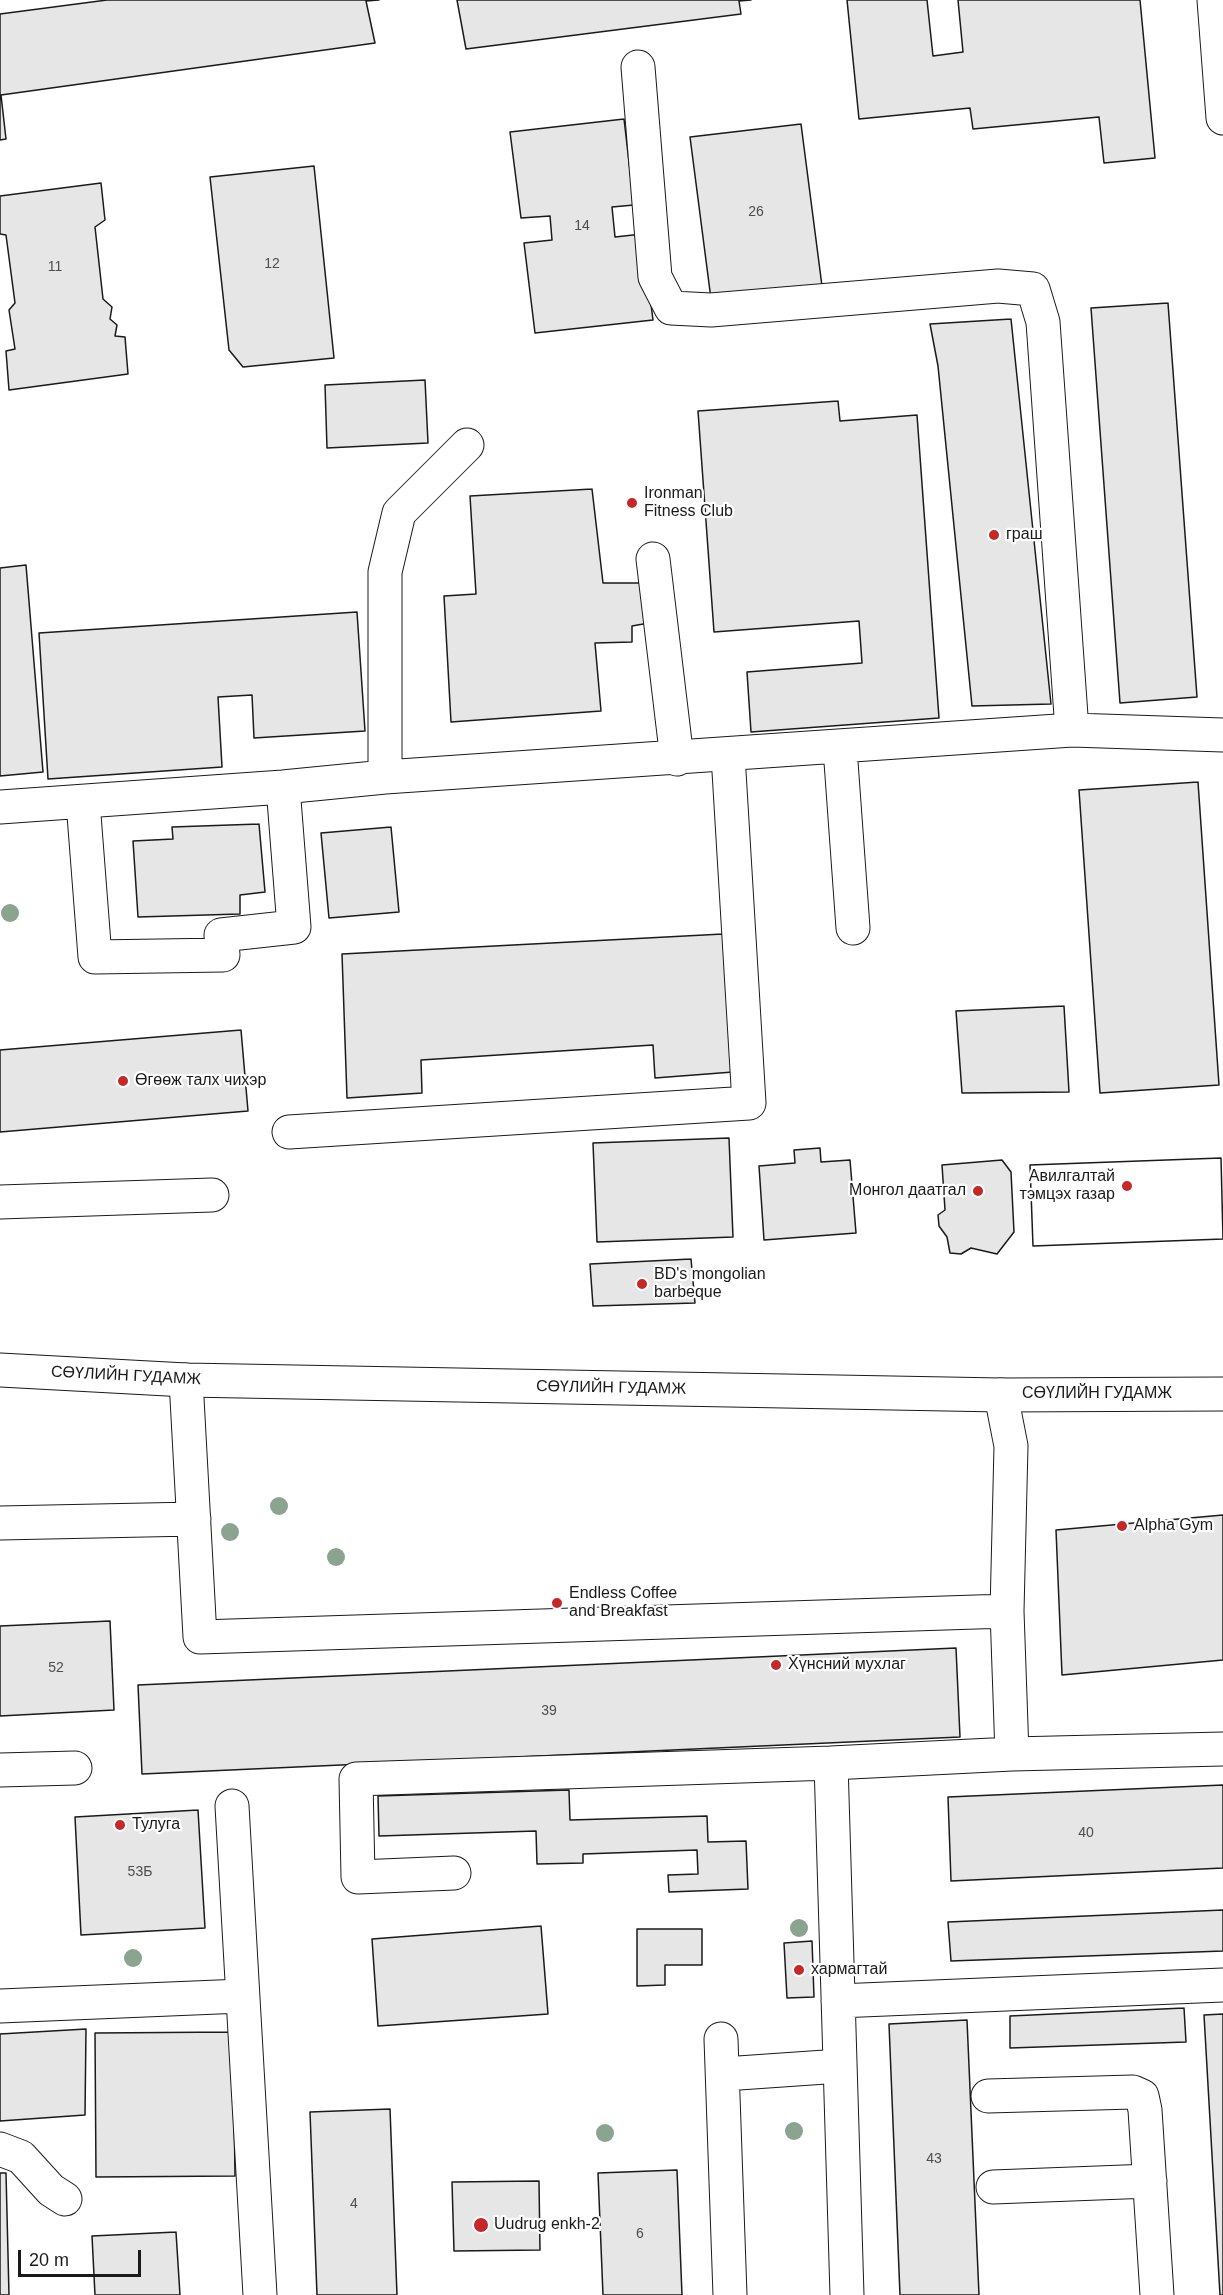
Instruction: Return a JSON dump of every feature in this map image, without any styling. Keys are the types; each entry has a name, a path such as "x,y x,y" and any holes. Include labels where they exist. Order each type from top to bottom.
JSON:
{"street":[{"path":"1215,0 1223,118"},
{"path":"638,67 655,277 671,308 711,309 998,286 1033,289 1043,322 1072,730"},
{"path":"385,777 384,572 399,513 467,445"},
{"path":"653,559 676,759"},
{"path":"0,807 284,787 385,777 840,748 1072,730 1223,735"},
{"path":"840,748 853,928"},
{"path":"289,1132 749,1103 728,755"},
{"path":"83,801 95,957 223,955 221,935 294,927 284,787"},
{"path":"0,1202 212,1195"},
{"name":"СӨҮЛИЙН ГУДАМЖ","path":"0,1370 186,1380 1001,1395 1223,1394"},
{"path":"186,1380 200,1637 1007,1611"},
{"path":"1001,1395 1011,1446 1007,1611 1012,1754"},
{"path":"0,1523 194,1519"},
{"path":"454,1873 358,1877 356,1779 831,1763 1012,1754 1223,1749"},
{"path":"831,1763 847,2295"},
{"path":"0,1770 75,1768"},
{"path":"232,1806 260,2295"},
{"path":"837,2001 1223,1985"},
{"path":"0,2006 242,1996"},
{"path":"721,2039 730,2295"},
{"path":"724,2074 840,2066"},
{"path":"988,2096 1133,2092 1142,2096 1145,2110 1157,2295"},
{"path":"0,2149 21,2157 51,2190 65,2199"},
{"path":"993,2187 1150,2181"}],"building":[{"path":"107,0 379,0 366,1 375,43 1,95 6,139 0,140 0,14"},
{"path":"457,0 751,0 739,1 741,14 466,49"},
{"path":"847,0 927,0 933,56 963,52 958,0 1140,0 1155,158 1104,163 1099,117 973,129 970,108 859,119"},
{"path":"624,119 634,205 612,207 615,237 642,234 653,320 535,333 524,243 552,240 550,216 521,218 510,132"},
{"path":"801,124 822,286 711,299 690,137"},
{"path":"314,166 334,358 243,367 229,350 210,177"},
{"path":"101,183 105,220 95,227 103,299 112,307 110,319 117,325 115,336 125,337 128,374 9,390 6,351 15,349 9,310 15,303 6,235 0,234 0,196"},
{"path":"1168,303 1197,697 1120,703 1091,308"},
{"name":"граш","path":"1011,319 1051,704 972,706 938,366 930,324"},
{"path":"425,380 428,443 327,448 325,385"},
{"path":"838,401 840,421 917,415 939,718 751,732 747,672 862,663 859,621 714,632 698,411"},
{"path":"592,489 603,583 647,583 649,623 632,626 632,642 595,643 601,711 451,722 444,596 476,594 470,496"},
{"path":"26,565 43,772 0,776 0,568"},
{"path":"357,612 365,731 254,738 252,695 218,697 222,767 48,779 39,633"},
{"path":"1198,782 1219,1085 1100,1093 1079,790"},
{"path":"259,824 265,892 240,895 240,914 138,917 133,841 173,839 172,827"},
{"path":"391,827 399,912 329,918 321,833"},
{"path":"723,934 733,1072 655,1078 653,1045 421,1060 422,1093 347,1098 342,954"},
{"path":"1064,1006 1069,1092 962,1093 956,1011"},
{"name":"Өгөөж талх чихэр","path":"241,1030 248,1111 0,1132 0,1050"},
{"path":"729,1138 733,1237 597,1242 593,1143"},
{"path":"820,1148 821,1162 850,1160 856,1233 764,1240 759,1166 795,1163 794,1150"},
{"name":"Авилгалтай тэмцэх газар","path":"1221,1158 1223,1239 1033,1246 1030,1165"},
{"name":"Авилгалтай тэмцэх газар","path":"1221,1158 1223,1239 1033,1246 1030,1165"},
{"name":"Монгол даатгал","path":"1002,1160 1011,1172 1014,1232 997,1254 971,1248 961,1254 950,1253 947,1237 939,1226 938,1215 945,1210 942,1165"},
{"name":"BD's mongolian barbeque","path":"691,1259 695,1303 593,1306 590,1264"},
{"path":"1223,1515 1223,1660 1062,1675 1056,1530"},
{"path":"110,1621 114,1710 0,1716 0,1626"},
{"path":"956,1648 960,1737 142,1774 138,1685"},
{"path":"1223,1785 1223,1868 951,1881 948,1797"},
{"path":"569,1790 570,1820 707,1816 708,1842 746,1841 748,1889 669,1892 668,1875 698,1874 697,1850 583,1854 583,1863 537,1864 536,1831 379,1836 378,1796"},
{"path":"198,1810 205,1928 81,1935 75,1817"},
{"path":"1223,1910 1223,1951 951,1961 948,1922"},
{"path":"541,1926 548,2014 378,2026 372,1939"},
{"path":"637,1929 702,1929 702,1965 665,1965 665,1985 637,1986"},
{"name":"хармагтай","path":"812,1941 814,1997 787,1998 784,1943"},
{"path":"1184,2008 1186,2042 1010,2048 1010,2016"},
{"path":"1223,2014 1223,2295 1220,2295 1204,2015"},
{"path":"967,2020 979,2295 900,2295 889,2024"},
{"path":"86,2029 85,2115 0,2121 0,2034"},
{"path":"233,2032 235,2176 96,2177 95,2033"},
{"path":"390,2109 397,2295 317,2295 310,2112"},
{"path":"677,2170 682,2295 603,2295 598,2173"},
{"path":"0,2173 6,2173 9,2295 0,2295"},
{"path":"539,2181 540,2250 454,2251 452,2182"},
{"path":"176,2232 180,2295 95,2295 92,2236"}],"place":[{"name":"Ironman Fitness Club","path":"632,503"},
{"name":"граш","path":"994,535"},
{"name":"Өгөөж талх чихэр","path":"123,1081"},
{"name":"Авилгалтай тэмцэх газар","path":"1127,1186"},
{"name":"Монгол даатгал","path":"978,1191"},
{"name":"BD's mongolian barbeque","path":"642,1284"},
{"name":"Alpha Gym","path":"1122,1526"},
{"name":"Endless Coffee and Breakfast","path":"557,1603"},
{"name":"Хүнсний мухлаг","path":"776,1665"},
{"name":"Тулуга","path":"120,1825"},
{"name":"хармагтай","path":"799,1970"},
{"name":"Uudrug enkh-2","path":"481,2225"}]}
